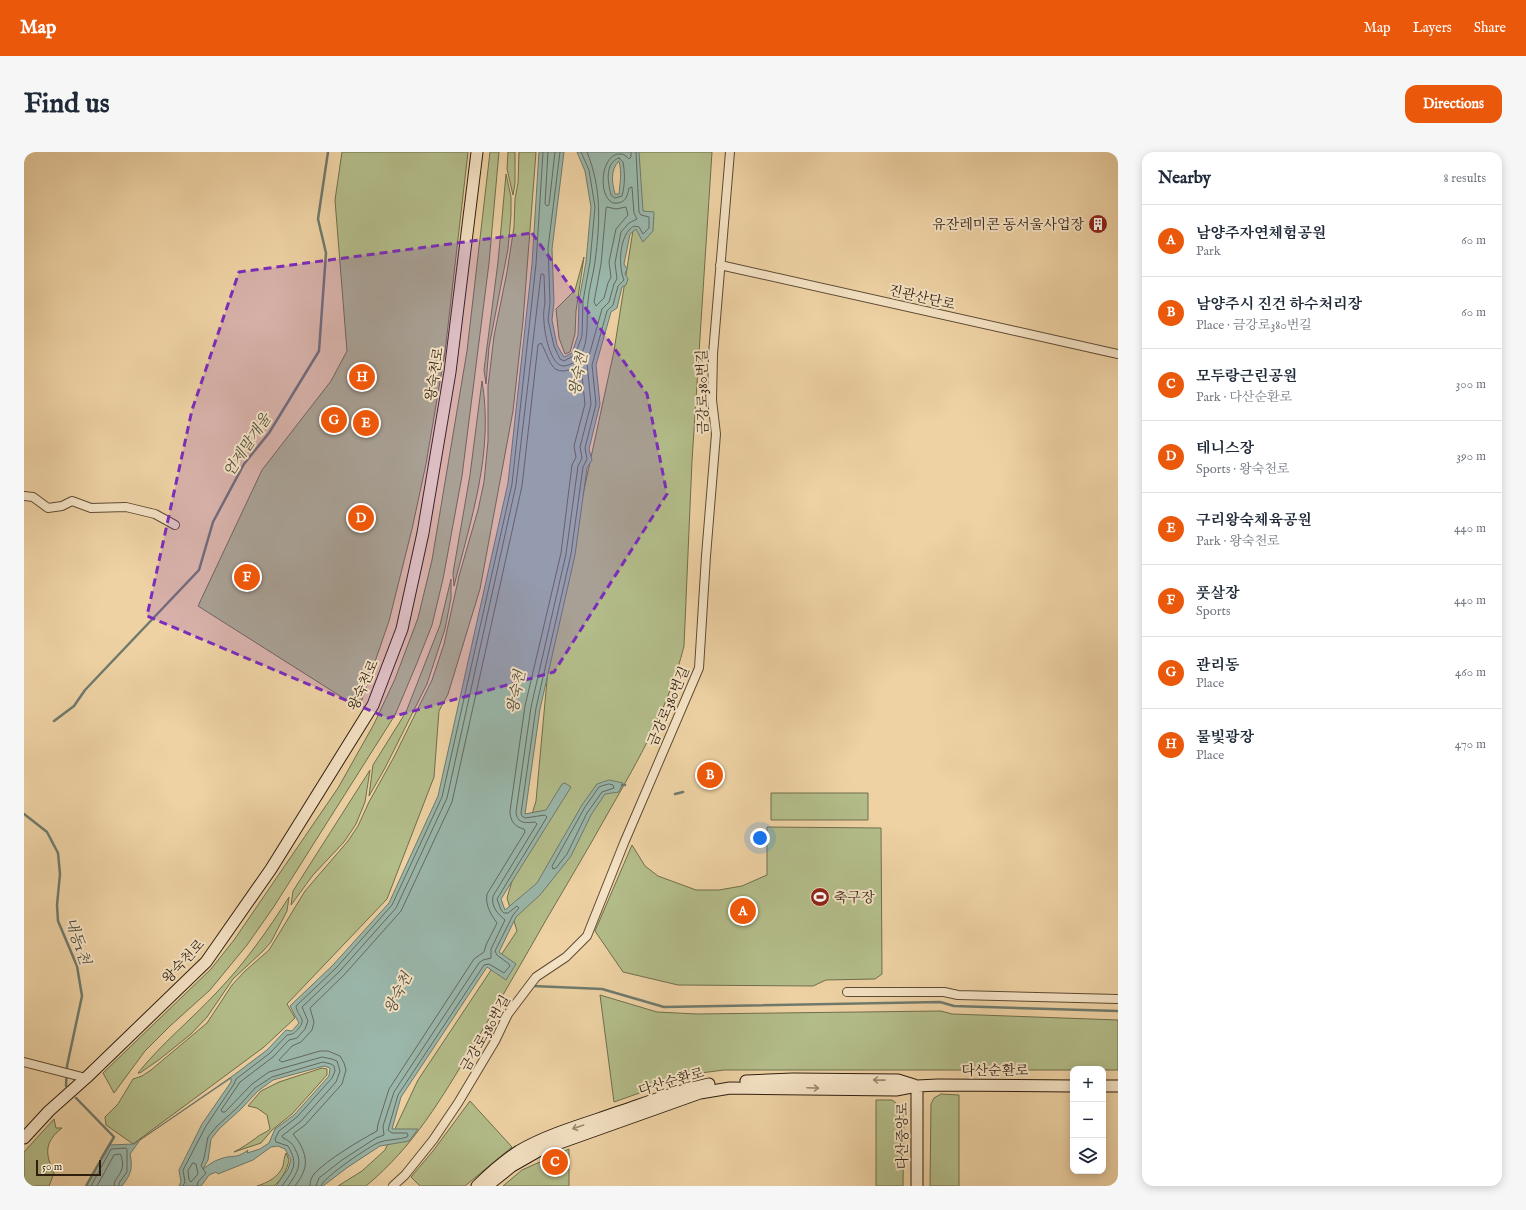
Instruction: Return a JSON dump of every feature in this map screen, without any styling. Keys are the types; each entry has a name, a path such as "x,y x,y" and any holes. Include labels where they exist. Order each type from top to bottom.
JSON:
{"street":[{"name":"왕숙천로","path":"24,1138 49,1112 206,962 271,869 373,705 402,629 423,533 450,372 477,152"},
{"name":"금강로380번길","path":"393,1186 405,1175 433,1140 458,1103 495,1041 508,1014 536,977 566,957 587,936 624,843 699,668 716,434 712,400 713,354 730,152"},
{"name":"진관산단로","path":"720,265 1118,354"},
{"path":"24,496 33,497 48,508 62,506 72,501 91,508 126,507 154,514 175,525"},
{"path":"847,992 944,992 958,995 1118,999"},
{"path":"24,1062 86,1078"},
{"name":"다산순환로","path":"477,1186 505,1161 520,1151 542,1140 694,1087 738,1081 793,1079 898,1080 917,1086"},
{"name":"다산순환로","path":"487,1186 512,1166 540,1150 662,1106 709,1091 730,1088 896,1090 917,1086 1070,1086"},
{"name":"다산중앙로","path":"916,1186 917,1086"},
{"path":"1106,1086 1118,1086"}],"highlighted area":[{"path":"532,233 647,394 667,494 554,672 388,718 147,616 192,410 239,272"}],"green space":[{"path":"342,152 468,152 445,352 426,464 412,529 389,621 359,708 198,606 262,470 331,381 347,351 335,200"},
{"path":"490,152 499,152 489,263 462,476 443,579 432,625 417,663 395,715 273,908 247,945 210,990 145,1051 114,1093 103,1073 211,969 234,940 338,788 374,724 395,679 418,618 432,560 467,351"},
{"path":"508,152 515,152 515,184 513,195 507,169"},
{"path":"519,152 536,152 523,321 513,411 480,589 448,694 439,711 434,777 387,899 287,1004 295,1018 264,1047 133,1144 106,1125 105,1117 118,1104 133,1079 142,1076 151,1070 207,1023 232,985 245,971 269,950 305,891 348,841 358,826 432,680 444,644 459,576 478,510 484,482 488,441 488,386 494,336 507,272 514,227"},
{"path":"636,152 712,152 692,461 684,646 678,668 662,711 631,773 492,1014 438,1103 413,1138 366,1186 338,1186 362,1171 385,1150 418,1080 517,931 507,898 536,801 550,647 614,351 636,211"},
{"path":"506,174 511,197 508,249 489,347 486,384 484,370 498,262"},
{"path":"584,257 576,311 575,334 570,352 565,354 559,338 556,309 575,290"},
{"path":"482,381 485,407 483,459 479,485 454,586 453,573 470,475"},
{"path":"451,579 451,598 445,629 427,684 385,768 369,796 373,765 406,712 440,625"},
{"path":"370,770 365,802 356,824 344,842 313,875 291,905 293,891"},
{"path":"771,793 868,793 868,820 771,820"},
{"path":"767,827 881,828 882,974 875,979 826,980 813,986 678,985 623,972 595,931 632,845 645,866 658,876 696,890 719,890 742,886 767,875"},
{"path":"289,897 287,911 271,942 233,979 207,1017 191,1034 160,1059 138,1073 237,970"},
{"path":"600,995 657,1012 697,1014 941,1011 952,1014 1118,1020 1118,1070 1106,1070 1106,1066 1070,1066 1070,1070 724,1070 693,1074 614,1102"},
{"path":"322,1068 327,1069 327,1075 292,1114 272,1130 261,1143 234,1152 270,1129 267,1115 257,1108 248,1106 261,1091 279,1082"},
{"path":"941,1094 959,1095 959,1186 930,1186 931,1104 934,1098"},
{"path":"876,1100 892,1100 904,1109 903,1186 876,1186"},
{"path":"470,1101 512,1147 465,1186 420,1186 411,1177 433,1151"},
{"path":"54,1119 56,1128 62,1128 56,1133 49,1143 49,1160 54,1173 49,1186 24,1186 24,1152"},
{"path":"569,1149 569,1186 503,1186 522,1170"},
{"path":"286,1153 289,1160 282,1177 274,1186 257,1186 269,1181 279,1173 283,1166"}],"water":[{"name":"왕숙천","path":"539,152 564,152 552,249 554,302 552,320 557,345 564,357 572,353 578,335 579,300 586,262 591,207 585,171 577,152 639,152 643,211 654,212 653,231 643,242 636,229 630,234 624,264 627,269 625,274 628,279 626,285 622,287 617,308 611,312 596,365 600,404 589,449 592,460 587,468 575,555 540,709 525,814 546,810 562,784 565,783 571,787 501,899 505,910 537,883 582,805 597,784 609,780 623,783 619,792 605,794 591,815 571,856 540,895 516,917 499,952 516,964 506,980 487,967 401,1097 392,1129 418,1129 409,1141 380,1146 323,1186 276,1186 288,1169 291,1160 285,1149 278,1146 271,1147 253,1160 218,1174 216,1172 209,1175 201,1186 179,1186 181,1182 179,1170 202,1124 231,1082 231,1078 140,1140 130,1154 130,1171 122,1186 86,1186 109,1145 134,1144 234,1075 267,1050 286,1030 292,1031 299,1023 290,1006 333,965 389,903 438,796 508,483 532,264","holes":["619,161 621,173 619,194 615,194 613,172","324,1066 330,1068 329,1076 294,1115 275,1129 269,1143 260,1149 247,1153 248,1150 240,1155 218,1160 203,1169 208,1160 211,1139 220,1128 258,1091 273,1080"]}],"waterway":[{"name":"언제말개울","path":"54,721 74,706 85,690 199,570 213,522 244,464 269,433 319,351 326,253 318,219 328,152"},
{"path":"675,794 683,792"},
{"name":"내동1천","path":"24,814 47,832 58,853 60,874 57,905 58,921 77,966 82,996 67,1066 66,1086"},
{"path":"533,986 602,989 664,1007 940,1002 954,1006 1118,1011"},
{"name":"내동1천","path":"76,1098 114,1137 101,1159"},
{"name":"내동1천","path":"86,1186 99,1163"}],"place":[{"name":"유잔레미콘 동서울사업장","path":"1098,224"},
{"name":"물빛광장","path":"362,377"},
{"name":"관리동","path":"334,420"},
{"name":"구리왕숙체육공원","path":"366,423"},
{"name":"테니스장","path":"361,518"},
{"name":"풋살장","path":"247,577"},
{"name":"남양주시 진건 하수처리장","path":"710,775"},
{"name":"축구장","path":"820,897"},
{"name":"남양주자연체험공원","path":"743,911"},
{"name":"모두랑근린공원","path":"555,1162"}]}
